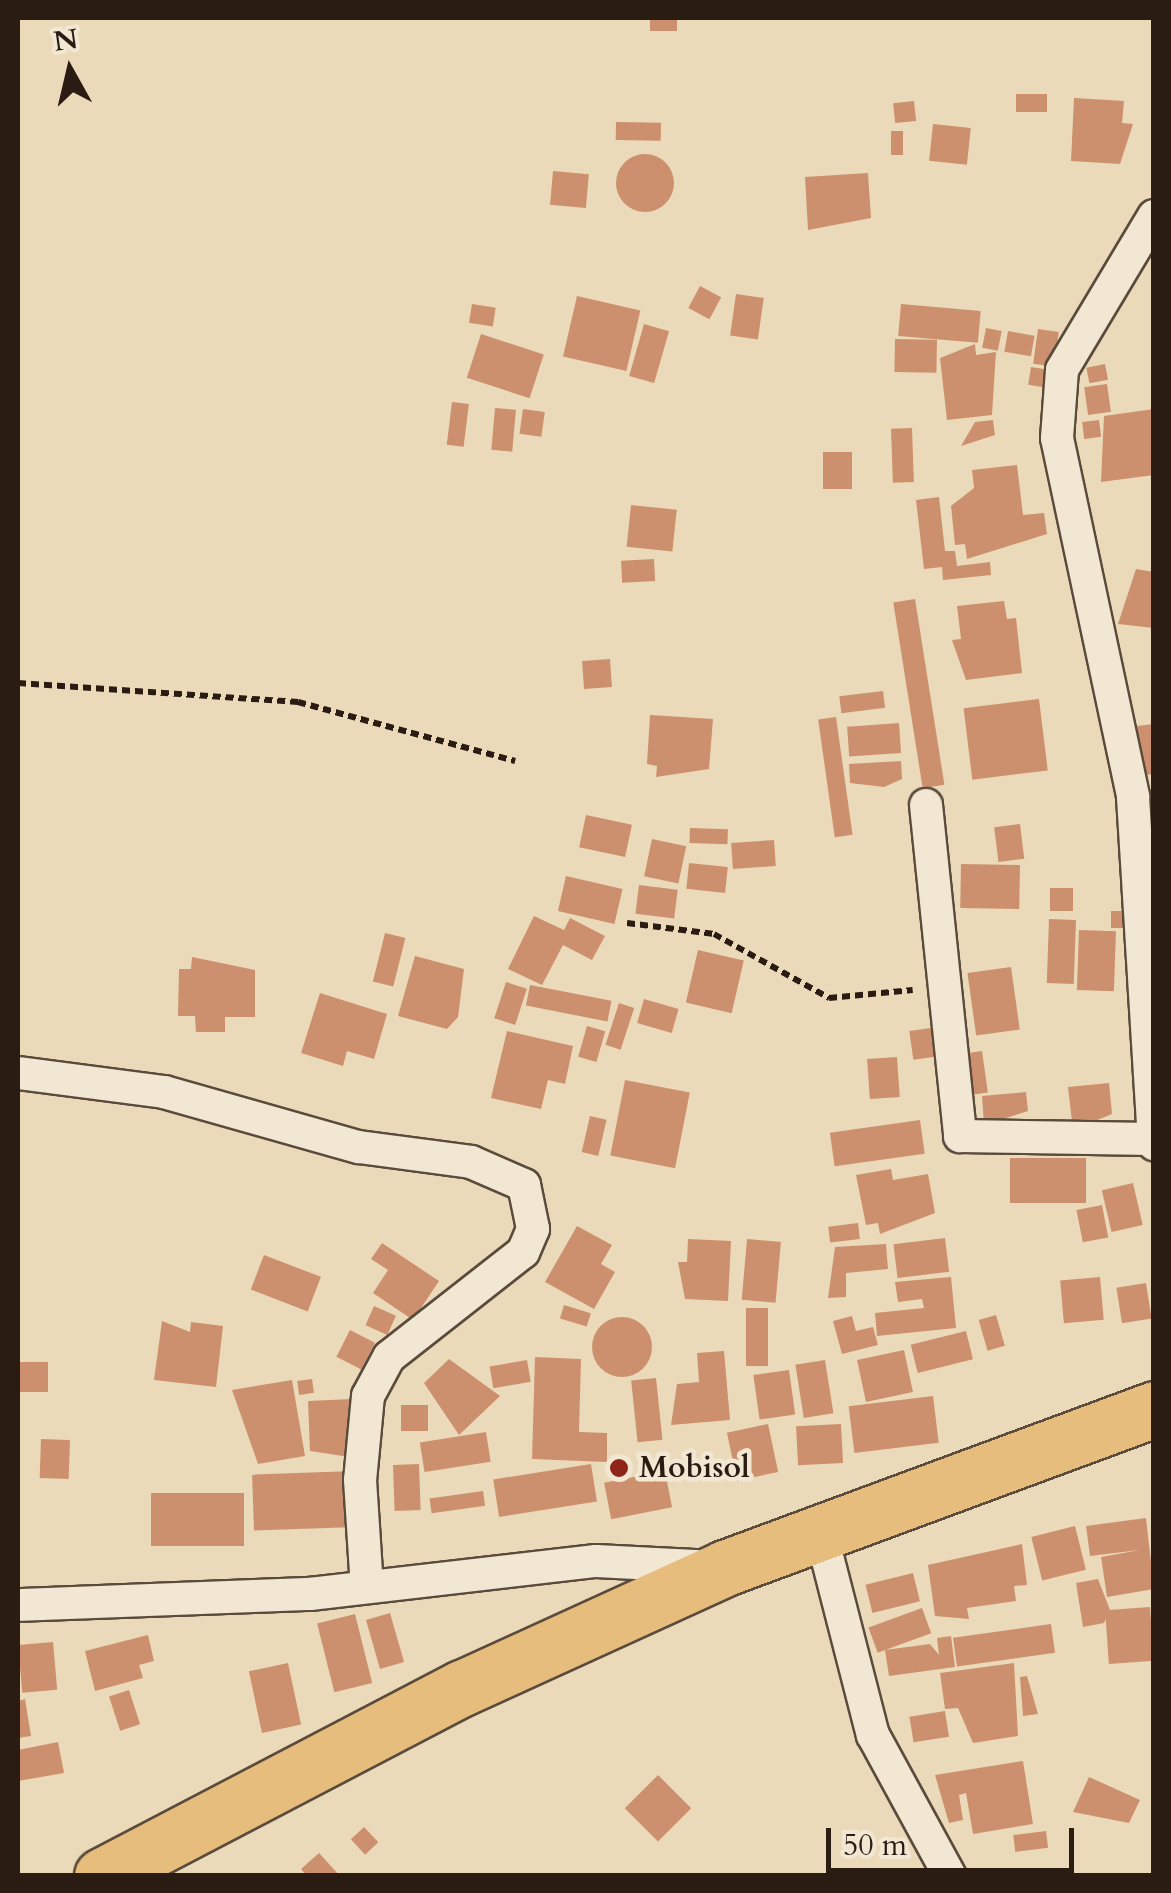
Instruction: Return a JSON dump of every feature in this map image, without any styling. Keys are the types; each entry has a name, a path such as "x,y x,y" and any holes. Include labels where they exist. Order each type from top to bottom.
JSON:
{"highway":[{"path":"102,1876 462,1688 725,1568 1154,1408"}],"street":[{"path":"926,805 960,1136 1153,1142 1144,796 1058,438 1062,370 1154,216"},
{"path":"18,1073 164,1092 359,1147 471,1162 524,1185 533,1229 523,1252 389,1357 368,1396 360,1464 367,1587"},
{"path":"821,1533 873,1734 950,1876"},
{"path":"18,1606 367,1587 596,1561 725,1568"}],"path":[{"path":"18,683 298,702 515,761"},
{"path":"627,922 714,934 829,998 946,987"}],"building":[{"path":"650,18 677,18 677,31 650,31"},
{"path":"1016,94 1047,94 1047,112 1016,112"},
{"path":"1074,98 1124,101 1122,123 1133,124 1120,164 1071,161"},
{"path":"914,101 916,121 895,123 893,103"},
{"path":"616,122 661,123 661,141 616,140"},
{"path":"933,124 971,128 967,165 929,161"},
{"path":"891,131 903,131 903,155 891,155"},
{"path":"645,154 666,162 674,183 666,204 645,212 624,204 616,183 624,162"},
{"path":"553,171 589,174 586,208 550,205"},
{"path":"868,173 871,218 808,230 805,177"},
{"path":"700,286 721,297 709,319 688,308"},
{"path":"736,294 764,298 758,339 730,336"},
{"path":"577,296 640,311 626,371 563,356"},
{"path":"472,304 496,308 493,327 469,323"},
{"path":"901,304 981,311 978,343 898,336"},
{"path":"644,324 669,331 654,383 629,376"},
{"path":"986,328 1002,331 998,351 982,348"},
{"path":"1038,329 1059,332 1054,367 1033,364"},
{"path":"1008,331 1035,336 1031,356 1004,352"},
{"path":"481,334 544,354 530,398 467,378"},
{"path":"895,339 937,340 936,373 894,372"},
{"path":"975,344 976,355 996,352 992,415 947,420 940,358"},
{"path":"1105,364 1108,380 1089,383 1086,368"},
{"path":"1031,367 1055,371 1052,389 1028,385"},
{"path":"1107,384 1111,412 1088,415 1084,387"},
{"path":"452,402 469,404 464,447 447,445"},
{"path":"495,408 516,410 512,452 491,450"},
{"path":"523,409 545,412 541,437 520,434"},
{"path":"1154,409 1154,475 1101,482 1104,416"},
{"path":"993,420 995,435 961,446 975,422"},
{"path":"1099,420 1101,437 1084,439 1082,422"},
{"path":"912,428 914,482 893,483 891,429"},
{"path":"823,452 852,452 852,489 823,489"},
{"path":"1017,465 1023,515 1044,513 1047,534 967,559 965,544 955,545 951,506 974,488 972,470"},
{"path":"939,497 945,551 955,551 957,566 990,562 991,575 943,580 942,567 924,569 916,500"},
{"path":"631,505 677,510 672,552 627,547"},
{"path":"654,559 655,581 622,583 621,561"},
{"path":"1136,569 1154,572 1154,628 1118,624"},
{"path":"915,599 944,785 923,788 893,602"},
{"path":"1004,601 1007,619 1016,618 1022,673 966,680 952,640 961,639 957,606"},
{"path":"610,659 612,687 584,689 582,661"},
{"path":"883,691 885,708 841,713 839,696"},
{"path":"1039,699 1048,770 972,780 964,708"},
{"path":"650,715 713,719 709,769 656,777 657,766 647,764"},
{"path":"836,717 853,835 835,837 818,720"},
{"path":"899,723 901,753 849,757 847,727"},
{"path":"1154,724 1154,774 1145,775 1137,726"},
{"path":"901,761 902,779 884,787 850,783 849,764"},
{"path":"586,815 632,825 625,857 579,847"},
{"path":"1020,824 1024,859 998,862 994,827"},
{"path":"690,828 728,829 727,844 689,843"},
{"path":"652,839 686,846 678,883 644,876"},
{"path":"774,840 776,866 733,869 731,843"},
{"path":"689,863 728,867 725,893 686,889"},
{"path":"961,864 1020,865 1019,909 960,908"},
{"path":"566,876 623,889 614,924 558,911"},
{"path":"639,885 678,890 674,919 635,914"},
{"path":"1050,888 1073,888 1073,911 1050,911"},
{"path":"1111,911 1129,911 1129,928 1111,928"},
{"path":"534,916 564,930 570,918 605,936 592,960 563,945 542,985 508,969"},
{"path":"1049,919 1076,920 1074,984 1047,983"},
{"path":"1079,930 1116,931 1114,991 1077,990"},
{"path":"385,933 405,938 393,987 373,982"},
{"path":"698,950 744,961 732,1013 686,1003"},
{"path":"415,956 464,969 458,1017 447,1029 398,1016"},
{"path":"192,957 255,970 255,1017 225,1017 225,1032 196,1032 195,1016 178,1016 179,969 191,969"},
{"path":"1011,967 1020,1029 976,1036 967,973"},
{"path":"506,982 527,989 515,1025 494,1018"},
{"path":"530,985 611,1001 607,1021 526,1006"},
{"path":"320,993 387,1014 374,1059 347,1051 343,1066 301,1053"},
{"path":"644,999 679,1009 672,1033 637,1023"},
{"path":"619,1003 634,1008 621,1050 605,1045"},
{"path":"587,1026 605,1031 596,1062 578,1057"},
{"path":"938,1027 942,1056 913,1060 909,1031"},
{"path":"507,1031 573,1046 565,1084 548,1080 541,1109 491,1098"},
{"path":"982,1051 988,1093 967,1096 961,1054"},
{"path":"897,1057 900,1097 870,1099 867,1059"},
{"path":"625,1080 690,1093 675,1168 610,1156"},
{"path":"1109,1083 1112,1114 1073,1130 1068,1087"},
{"path":"1026,1092 1028,1111 984,1125 982,1096"},
{"path":"590,1116 607,1120 598,1156 582,1152"},
{"path":"920,1120 925,1154 835,1166 830,1133"},
{"path":"1010,1158 1086,1158 1086,1203 1010,1203"},
{"path":"891,1169 893,1180 928,1174 935,1213 880,1234 878,1223 866,1225 856,1175"},
{"path":"1133,1183 1143,1225 1111,1232 1102,1190"},
{"path":"1102,1205 1108,1237 1083,1242 1076,1210"},
{"path":"858,1223 860,1239 830,1243 828,1227"},
{"path":"577,1226 612,1245 601,1264 615,1272 594,1309 545,1282"},
{"path":"945,1238 949,1272 898,1278 893,1244"},
{"path":"688,1239 731,1241 728,1301 685,1299 678,1262 687,1262"},
{"path":"747,1239 781,1242 776,1303 742,1300"},
{"path":"382,1243 439,1281 413,1320 373,1293 388,1270 371,1259"},
{"path":"886,1244 888,1269 846,1273 846,1297 828,1298 835,1247"},
{"path":"264,1255 321,1277 308,1311 251,1290"},
{"path":"951,1277 956,1328 877,1336 875,1313 924,1308 922,1299 898,1302 895,1282"},
{"path":"1100,1277 1104,1320 1064,1323 1060,1280"},
{"path":"1146,1283 1152,1319 1122,1323 1116,1288"},
{"path":"564,1305 591,1313 587,1327 560,1318"},
{"path":"374,1306 396,1316 387,1335 365,1325"},
{"path":"746,1308 768,1308 768,1366 746,1366"},
{"path":"996,1315 1005,1346 988,1351 979,1320"},
{"path":"852,1316 856,1331 873,1327 878,1345 842,1354 833,1321"},
{"path":"622,1317 643,1326 652,1347 643,1368 622,1377 601,1368 592,1347 601,1326"},
{"path":"162,1321 190,1332 191,1322 223,1326 216,1387 154,1380"},
{"path":"350,1330 375,1343 361,1369 336,1357"},
{"path":"966,1331 973,1359 918,1373 911,1345"},
{"path":"904,1350 913,1392 866,1402 857,1360"},
{"path":"724,1351 730,1420 671,1425 677,1384 699,1382 697,1353"},
{"path":"535,1357 581,1359 579,1432 607,1433 607,1462 532,1459"},
{"path":"449,1359 500,1396 459,1435 424,1383"},
{"path":"527,1360 531,1382 493,1388 490,1367"},
{"path":"825,1360 833,1413 804,1418 795,1365"},
{"path":"18,1362 48,1362 48,1392 18,1392"},
{"path":"789,1370 795,1415 760,1420 753,1375"},
{"path":"656,1378 662,1440 638,1442 631,1381"},
{"path":"312,1379 314,1393 299,1395 297,1381"},
{"path":"292,1380 305,1456 258,1464 232,1390"},
{"path":"933,1396 939,1443 854,1453 849,1406"},
{"path":"352,1399 356,1458 310,1451 308,1401"},
{"path":"401,1405 428,1405 428,1431 401,1431"},
{"path":"768,1424 778,1472 737,1481 727,1433"},
{"path":"841,1424 843,1463 798,1465 796,1426"},
{"path":"486,1432 491,1462 425,1472 420,1442"},
{"path":"41,1439 70,1440 69,1479 40,1478"},
{"path":"419,1464 421,1510 395,1511 393,1465"},
{"path":"591,1464 597,1502 499,1517 493,1479"},
{"path":"354,1471 356,1527 254,1531 252,1475"},
{"path":"665,1471 672,1507 611,1519 604,1483"},
{"path":"483,1491 485,1506 432,1513 430,1499"},
{"path":"151,1493 244,1493 244,1546 151,1546"},
{"path":"1146,1518 1154,1589 1107,1597 1101,1557 1140,1550 1090,1556 1086,1526"},
{"path":"1075,1526 1086,1570 1042,1581 1031,1537"},
{"path":"1022,1544 1027,1585 1014,1586 1016,1601 967,1608 969,1619 935,1616 928,1565"},
{"path":"913,1573 920,1601 872,1613 865,1585"},
{"path":"1098,1579 1110,1610 1104,1623 1083,1627 1076,1583"},
{"path":"1150,1607 1154,1661 1109,1664 1105,1610"},
{"path":"922,1608 931,1633 878,1653 868,1627"},
{"path":"390,1613 404,1662 380,1669 366,1620"},
{"path":"355,1614 372,1683 334,1692 317,1623"},
{"path":"1051,1624 1055,1653 957,1666 953,1638"},
{"path":"148,1635 154,1661 139,1665 143,1678 95,1691 85,1651"},
{"path":"951,1636 955,1667 889,1676 885,1650 930,1644 939,1655 937,1638"},
{"path":"53,1642 57,1690 22,1693 18,1645"},
{"path":"288,1663 301,1725 262,1733 249,1671"},
{"path":"1014,1663 1018,1736 973,1743 958,1708 945,1709 940,1673"},
{"path":"1027,1676 1038,1714 1023,1716 1020,1677"},
{"path":"129,1690 140,1724 120,1731 109,1696"},
{"path":"25,1699 31,1736 18,1738 18,1701"},
{"path":"945,1711 949,1737 914,1742 909,1717"},
{"path":"58,1742 64,1773 18,1781 18,1750"},
{"path":"1023,1761 1033,1824 973,1834 966,1793 959,1795 963,1820 949,1823 935,1775"},
{"path":"658,1775 691,1808 658,1841 625,1808"},
{"path":"1089,1777 1140,1800 1129,1823 1073,1812"},
{"path":"364,1827 378,1842 365,1855 351,1839"},
{"path":"1046,1831 1048,1848 1015,1852 1013,1835"},
{"path":"319,1853 340,1876 307,1876 301,1869"}],"place":[{"name":"Mobisol","path":"619,1468"}]}
